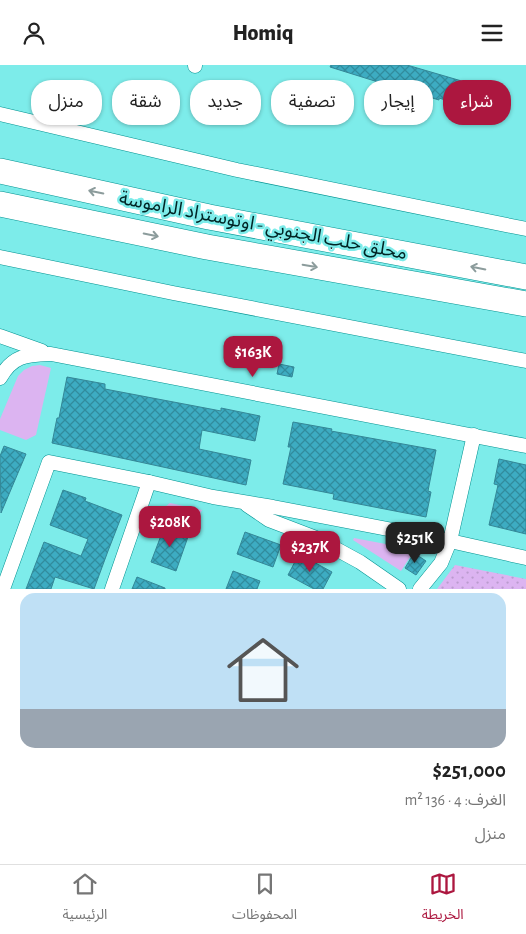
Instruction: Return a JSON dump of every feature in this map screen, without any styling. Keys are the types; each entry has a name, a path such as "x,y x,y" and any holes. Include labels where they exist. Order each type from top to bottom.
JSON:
{"highway":[{"name":"محلق حلب الجنوبي - اوتوستراد الراموسة","path":"0,171 209,217 526,277"},
{"name":"محلق حلب الجنوبي - اوتوستراد الراموسة","path":"0,204 208,247 526,305"}],"street":[{"path":"0,114 237,170 526,229"},
{"path":"0,257 182,295 526,361"},
{"path":"0,336 51,354 526,446"},
{"path":"0,378 6,367 26,355 51,354"},
{"path":"420,589 441,563 450,541 474,435"},
{"path":"3,589 5,568 49,463 244,503 274,507 450,541 526,558"},
{"path":"112,589 149,482"},
{"path":"244,503 269,520 316,538 360,562 399,589"}],"shaded area":[{"path":"40,365 51,368 36,435 26,440 0,430 0,419 18,376 32,366"},
{"path":"170,503 202,510 194,526 160,513"},
{"path":"354,538 412,549 414,551 401,571 353,540"},
{"path":"455,565 526,579 526,589 437,589"}],"building":[{"path":"331,65 407,65 458,80 443,80 443,99 439,98 439,100 433,98 433,80 372,80 330,67"},
{"path":"279,364 294,367 292,377 277,374"},
{"path":"67,377 105,384 105,389 221,411 221,408 260,416 255,441 202,430 199,449 251,460 246,485 52,443"},
{"path":"293,422 332,429 331,431 436,450 428,491 431,492 426,517 333,499 334,494 283,484 291,447 288,447"},
{"path":"4,446 26,454 1,513 0,456"},
{"path":"499,459 526,465 526,534 489,525 498,485 494,484"},
{"path":"63,490 86,498 85,501 122,515 94,589 55,577 51,589 26,589 44,542 81,556 88,539 50,525"},
{"path":"165,525 189,534 176,571 151,562"},
{"path":"245,532 281,545 273,567 237,554"},
{"path":"414,553 426,561 416,575 405,568"},
{"path":"299,554 332,572 323,589 314,589 288,575"},
{"path":"233,571 260,581 257,589 226,589"},
{"path":"137,577 165,588 165,589 132,589"}]}
